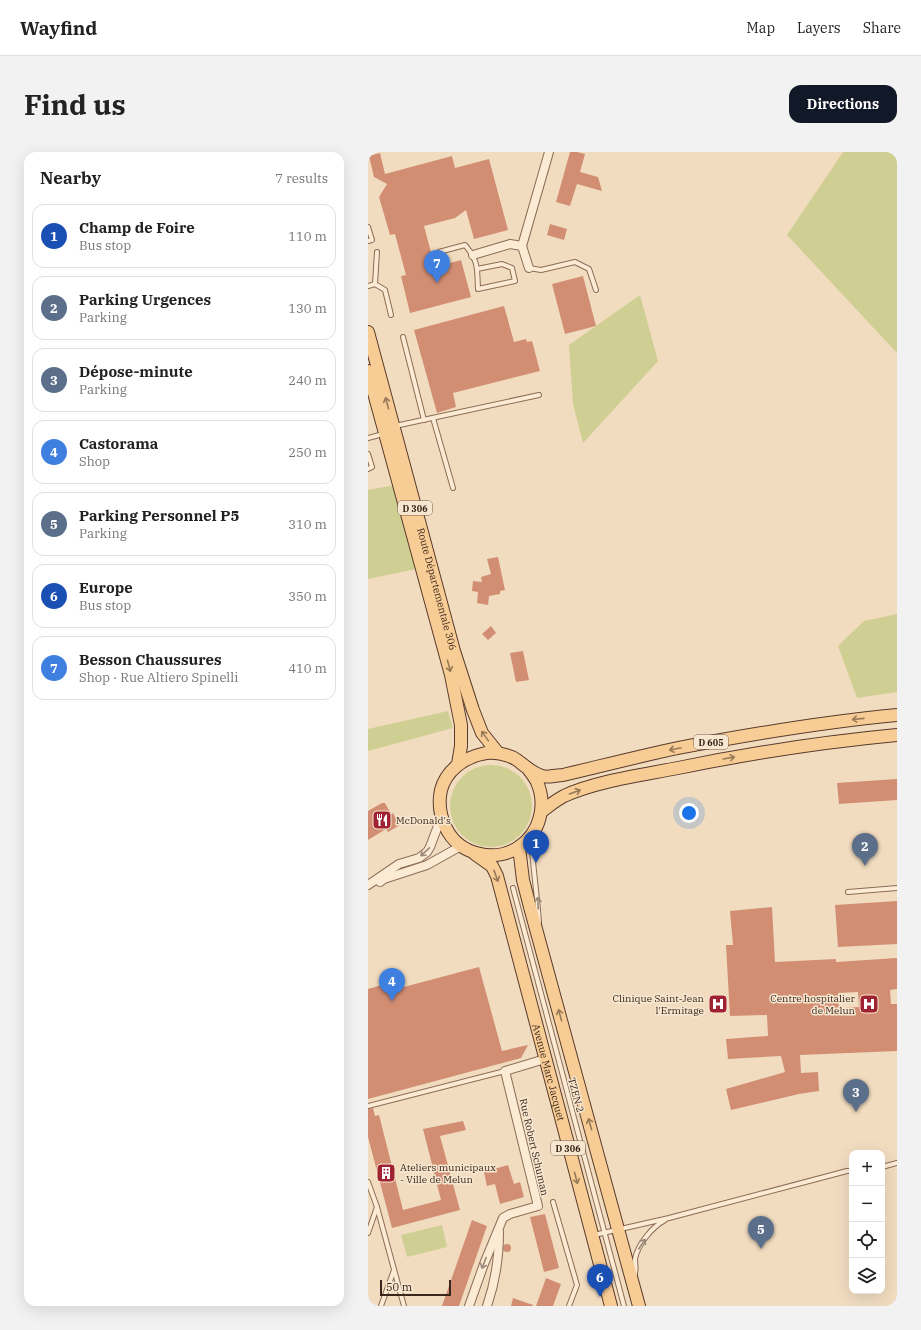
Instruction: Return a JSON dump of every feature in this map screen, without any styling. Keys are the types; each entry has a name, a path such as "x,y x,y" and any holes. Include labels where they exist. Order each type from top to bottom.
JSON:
{"main road":[{"name":"Route Départementale 306","path":"368,332 389,430"},
{"name":"Route Départementale 306","path":"368,372 389,430 454,651 459,684"},
{"name":"D 306","path":"459,684 482,733 498,753"},
{"name":"D 306","path":"458,764 461,746 459,684"},
{"name":"D 605","path":"529,770 544,777 563,775 677,748 802,726 897,716"},
{"name":"D 605","path":"542,811 563,797 612,781 726,758 857,739 897,735"},
{"path":"484,753 498,753 515,759 529,770 537,782 542,796 542,811 538,824 531,836 519,847 503,854 486,855 465,848 449,834 441,818 439,803 441,789 448,775 458,764 470,757 484,753"},
{"name":"D 306","path":"519,847 523,880 639,1306"},
{"name":"Avenue Marc Jacquet","path":"465,848 492,866 497,876 611,1306"}],"street":[{"path":"529,268 522,246 549,152"},
{"path":"473,255 510,244 522,246"},
{"path":"368,885 399,864 419,858 427,852 441,818"},
{"path":"368,890 384,880 427,865 465,848"},
{"path":"505,1071 545,1059"},
{"name":"Rue Robert Schuman","path":"469,1306 503,1218 510,1214 538,1206 505,1071"},
{"path":"487,1306 493,1286 499,1250 499,1227"}],"lane":[{"path":"368,227 372,240 368,242"},
{"path":"439,252 465,245 473,255 477,269 478,289 516,281 512,268 502,264 477,269"},
{"path":"375,284 377,252"},
{"path":"529,268 542,270 575,262 589,269 596,290"},
{"path":"368,286 375,284 385,290 391,315"},
{"path":"404,337 424,420"},
{"path":"368,438 424,420 539,395"},
{"path":"433,418 453,488"},
{"path":"368,454 372,467 368,469"},
{"path":"531,836 533,869 538,898 540,942"},
{"name":"TZEN 2","path":"514,888 624,1306"},
{"path":"848,892 897,888"},
{"path":"368,1106 505,1071"},
{"path":"885,1166 897,1163"},
{"path":"592,1236 669,1218 849,1171"},
{"path":"368,1182 377,1207 404,1306"},
{"path":"553,1202 577,1285 569,1306"},
{"path":"368,1233 377,1207"},
{"path":"632,1280 636,1272 635,1260 638,1248 656,1225 669,1218"},
{"path":"381,1306 394,1269"}],"shaded area":[{"path":"843,152 897,152 897,353 787,235"},
{"path":"640,295 658,361 583,443 573,404 569,345"},
{"path":"395,485 421,568 368,579 368,490"},
{"path":"897,614 897,692 857,698 838,646 864,621"},
{"path":"448,711 453,728 368,751 368,729"},
{"path":"491,765 507,768 520,777 529,790 532,806 529,822 520,835 507,844 491,847 475,844 462,835 453,822 450,806 453,790 462,777 475,768"},
{"path":"442,1225 447,1247 407,1257 401,1235"}],"building":[{"path":"570,152 585,154 580,172 598,177 602,191 577,184 570,206 556,202"},
{"path":"380,153 385,174 452,156 455,168 489,159 508,230 474,239 466,210 455,218 424,226 435,267 461,260 471,297 410,313 401,276 406,275 395,234 390,235 379,197 387,184 374,177 369,156"},
{"path":"550,224 567,229 564,240 547,235"},
{"path":"583,276 596,326 565,334 552,284"},
{"path":"504,306 514,342 526,339 527,342 532,341 540,371 453,393 456,407 437,413 414,330"},
{"path":"498,557 505,590 500,591 500,594 489,596 488,605 477,603 478,592 472,591 473,581 482,582 481,577 491,574 487,559"},
{"path":"491,626 496,633 488,640 482,634"},
{"path":"523,651 529,680 516,682 510,653"},
{"path":"897,779 897,800 839,804 837,783"},
{"name":"McDonald's","path":"382,803 385,803 391,814 393,813 400,825 388,832 386,829 368,840 368,811"},
{"path":"897,901 897,944 838,947 835,905"},
{"path":"772,907 775,962 836,959 836,962 897,958 897,989 890,990 891,1004 897,1004 897,1051 800,1055 801,1073 818,1072 819,1091 799,1094 731,1110 726,1089 785,1072 781,1056 728,1059 726,1039 768,1036 767,1015 730,1016 726,945 733,945 730,911","holes":["858,992 859,1007 839,1008 838,993"]},
{"path":"479,967 502,1051 528,1045 521,1058 368,1099 368,989 389,983 400,988"},
{"name":"Ateliers municipaux - Ville de Melun","path":"373,1108 375,1116 379,1115 403,1210 441,1200 423,1129 463,1121 466,1130 440,1136 460,1210 392,1228 368,1137 368,1109"},
{"path":"508,1165 514,1184 520,1182 524,1197 500,1204 495,1184 487,1186 484,1172"},
{"path":"545,1214 559,1268 544,1272 530,1217"},
{"path":"472,1220 487,1226 459,1306 442,1306"},
{"path":"507,1244 510,1245 510,1251 507,1252 504,1251 503,1248 504,1245"},
{"path":"546,1278 561,1284 553,1306 536,1306"},
{"path":"513,1298 533,1305 533,1306 511,1306"}],"place":[{"name":"Besson Chaussures","path":"437,283"},
{"name":"McDonald's","path":"382,820"},
{"name":"Champ de Foire","path":"536,863"},
{"name":"Parking Urgences","path":"865,866"},
{"name":"Castorama","path":"392,1001"},
{"name":"Clinique Saint-Jean l'Ermitage","path":"718,1004"},
{"name":"Centre hospitalier de Melun","path":"869,1004"},
{"name":"Dépose-minute","path":"856,1112"},
{"name":"Ateliers municipaux - Ville de Melun","path":"386,1173"},
{"name":"Parking Personnel P5","path":"761,1249"},
{"name":"Europe","path":"600,1297"}]}
